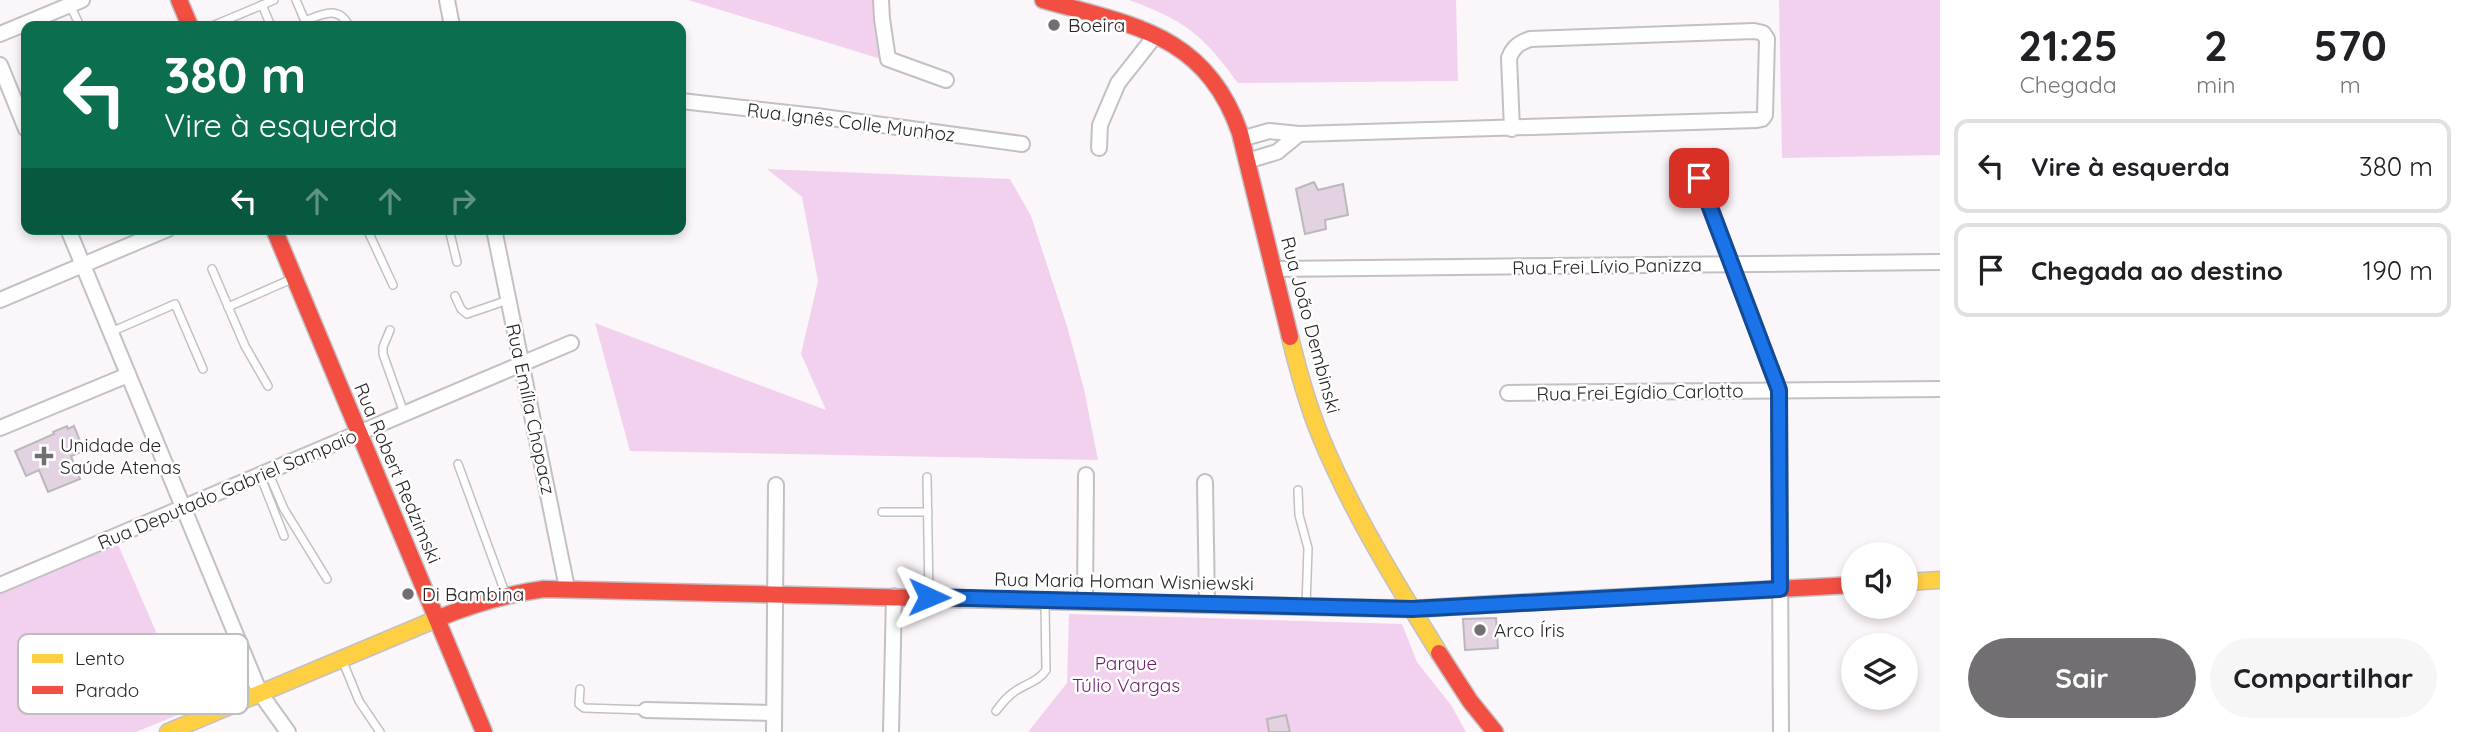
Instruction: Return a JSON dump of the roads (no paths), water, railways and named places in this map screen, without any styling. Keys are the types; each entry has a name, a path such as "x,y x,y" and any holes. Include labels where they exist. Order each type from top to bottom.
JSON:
{"street":[{"path":"179,0 188,21"},
{"path":"447,0 451,21"},
{"path":"881,0 888,59 946,80"},
{"name":"Rua João Dembinski","path":"1043,0 1156,36 1197,62 1213,79 1234,117 1241,139 1299,371 1332,466 1350,502 1450,672 1495,732"},
{"path":"32,21 76,3"},
{"path":"0,34 21,25"},
{"path":"1241,139 1269,131 1298,134 1512,129 1762,119 1765,115 1768,39 1763,33 1754,31 1523,41 1512,50 1509,58 1512,129"},
{"path":"1100,148 1100,125 1118,83 1156,36"},
{"path":"0,65 21,117"},
{"name":"Rua Ignês Colle Munhoz","path":"686,102 1022,144"},
{"path":"1247,161 1277,152 1298,134"},
{"path":"1699,178 1779,390 1781,732"},
{"path":"70,235 235,634"},
{"path":"0,300 154,235"},
{"name":"Rua Robert Redzimski","path":"276,235 484,732"},
{"name":"Rua Emília Chopacz","path":"495,235 567,588"},
{"name":"Rua Frei Lívio Panizza","path":"1274,269 1940,262"},
{"name":"Rua Deputado Gabriel Sampaio","path":"0,585 571,343"},
{"path":"0,428 128,375"},
{"name":"Rua Frei Egídio Carlotto","path":"1508,393 1940,389"},
{"path":"1085,601 1086,475"},
{"path":"1205,482 1207,604"},
{"path":"774,732 776,485"},
{"path":"1918,581 1940,580"},
{"name":"Rua Maria Homan Wisniewski","path":"248,698 471,605 544,589 1412,609 1841,586"},
{"path":"891,732 894,596"},
{"path":"248,664 260,693 288,732"},
{"path":"646,710 774,713"},
{"name":"Rua Maria Homan Wisniewski","path":"168,732 210,714"}],"lane":[{"path":"224,21 274,0"},
{"path":"296,0 305,21"},
{"path":"76,3 79,21"},
{"path":"262,5 269,21"},
{"path":"312,21 328,12 337,12 346,21"},
{"path":"370,235 393,285"},
{"path":"450,235 457,262"},
{"path":"212,269 245,346 268,386"},
{"path":"228,307 294,278"},
{"path":"455,296 461,309 467,314 508,300"},
{"path":"110,332 175,304 203,369"},
{"path":"390,330 383,354 404,414"},
{"path":"458,464 507,595"},
{"path":"264,473 284,536"},
{"path":"264,473 327,579"},
{"path":"927,477 929,597"},
{"path":"1298,490 1299,515 1308,548 1306,606"},
{"path":"882,512 928,512"},
{"path":"996,711 1005,699 1041,677 1046,670 1045,600"},
{"path":"342,659 359,701 380,732"},
{"path":"580,689 579,704 584,708 646,710"}],"place":[{"name":"Boeira","path":"1054,25"},
{"name":"Unidade de Saúde Atenas","path":"44,456"},
{"name":"Di Bambina","path":"408,594"},
{"name":"Arco Íris","path":"1480,630"}],"park label":[{"name":"Parque Túlio Vargas","path":"1126,674"}]}
